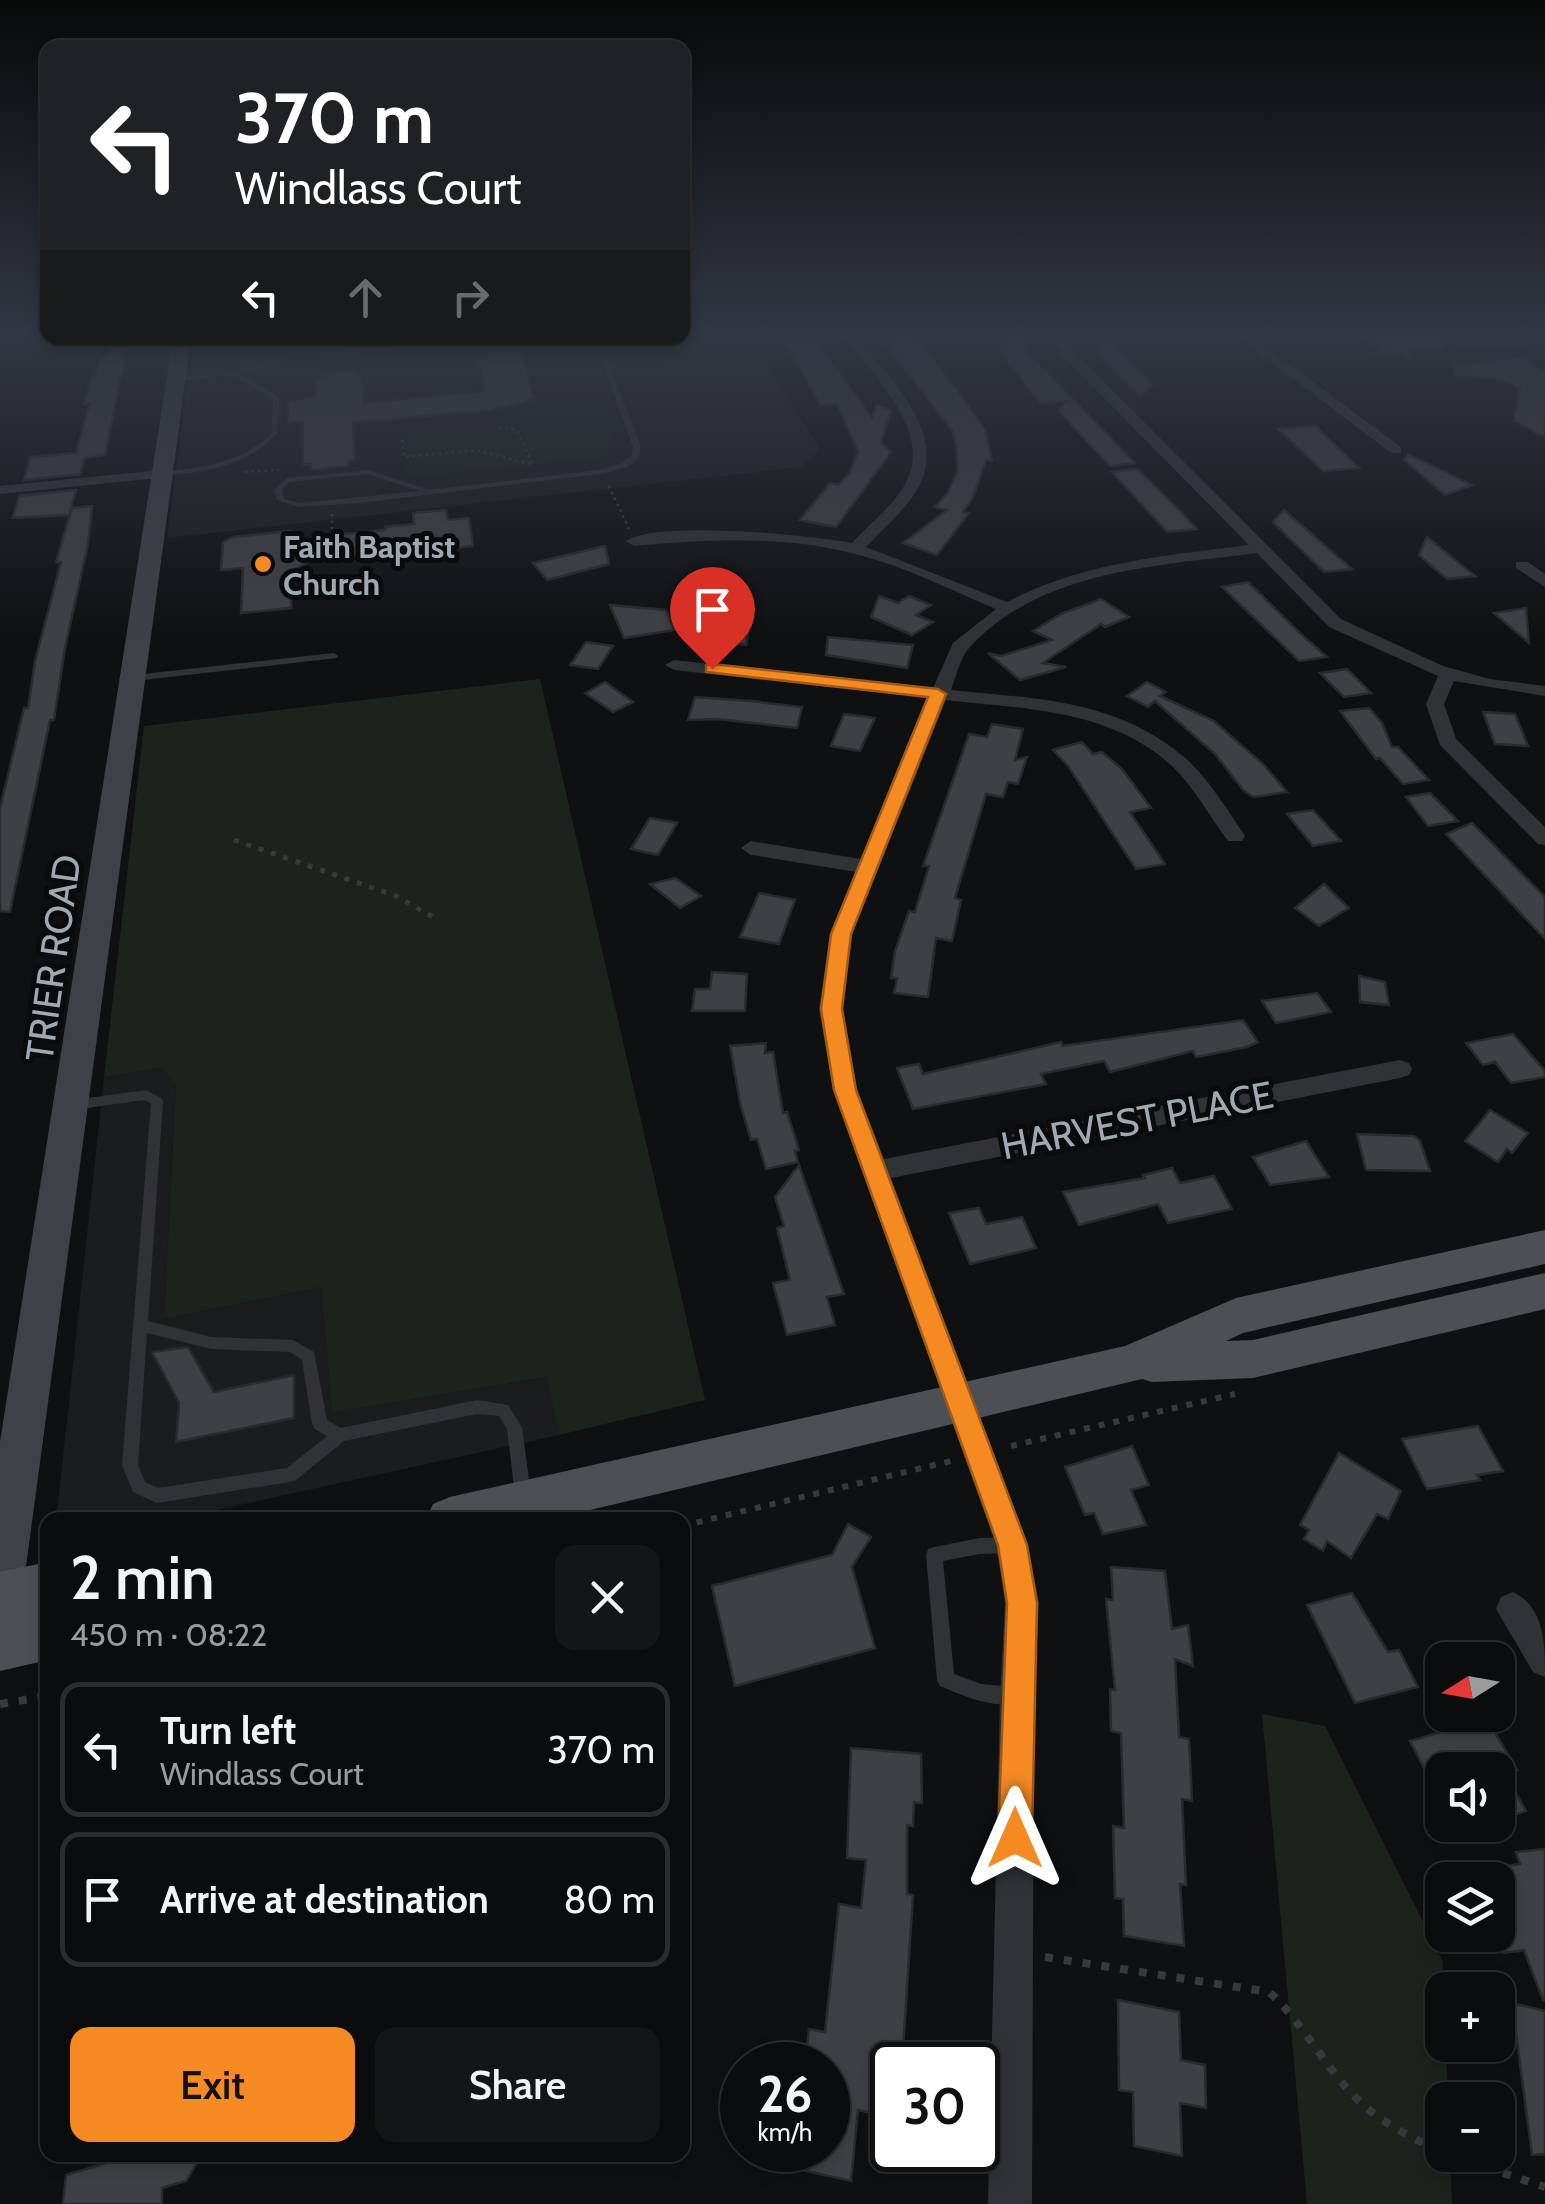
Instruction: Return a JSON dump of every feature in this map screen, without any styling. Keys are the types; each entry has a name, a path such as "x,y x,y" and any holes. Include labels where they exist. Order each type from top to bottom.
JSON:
{"main road":[{"path":"1130,1364 1236,1316 1545,1246"},
{"path":"483,1512 1130,1364 1253,1359 1545,1291"},
{"path":"0,1597 40,1589"},
{"path":"0,1646 40,1637"}],"street":[{"name":"TRIER ROAD","path":"0,1589 168,436"},
{"path":"855,549 911,488 923,455 919,436"},
{"path":"1150,436 1335,623 1384,649 1448,674 1545,691"},
{"path":"1377,436 1396,450"},
{"path":"0,490 162,474"},
{"path":"634,541 716,534 780,536 855,549 910,566 1008,608"},
{"path":"1010,2204 1016,1696 1022,1603 1012,1545 963,1402 845,1090 832,1009 841,934 959,647 1008,608 1056,583 1135,564 1262,548"},
{"path":"1522,565 1545,582"},
{"path":"674,665 1066,708 1129,726 1180,762 1236,836"},
{"path":"1448,674 1436,704 1447,741 1545,839"},
{"path":"750,848 867,867"},
{"name":"HARVEST PLACE","path":"874,1171 1400,1069"},
{"path":"1512,1608 1545,1660"}],"lane":[{"path":"162,474 208,468 260,451 273,436"},
{"path":"426,491 368,472 344,471 287,480 278,490 282,500 300,505 412,496 426,491 600,472 632,461 636,447 632,436"},
{"path":"134,678 334,656"},
{"path":"73,1106 134,1096 157,1101 130,1464 138,1486 157,1496 290,1475 340,1435 478,1407 504,1410 514,1426 524,1502"},
{"path":"140,1325 211,1343 294,1346 309,1357 320,1424 340,1435"},
{"path":"1012,1545 934,1554 946,1680 981,1692 1016,1696"}],"path":[{"path":"402,440 404,457 475,450 533,465 520,436"},
{"path":"208,468 245,472 291,468"},
{"path":"604,484 614,488 634,541"},
{"path":"234,840 396,896 433,917"},
{"path":"690,1524 908,1474 951,1460"},
{"path":"0,1704 40,1697"},
{"path":"1013,1952 1269,1992 1287,2006 1353,2095 1376,2116 1425,2143"},
{"path":"1498,2172 1545,2188"}],"shaded area":[{"path":"181,436 811,436 820,450 801,467 167,538"},
{"path":"610,436 606,457 406,477 402,437"},
{"path":"540,679 705,1400 559,1435 547,1377 332,1413 321,1287 164,1319 176,1085 161,1068 104,1077 144,726"},
{"path":"161,1068 176,1085 164,1319 321,1287 332,1413 548,1377 559,1435 208,1512 57,1512 104,1077"},
{"path":"1262,1714 1325,1726 1425,1926 1425,1952 1438,1952 1443,1962 1443,1972 1425,1972 1425,2062 1447,2062 1447,2082 1425,2082 1425,2172 1451,2172 1452,2204 1307,2204"}],"building":[{"path":"81,436 109,436 105,455 85,458 80,474 24,480 30,457 76,453"},
{"path":"303,436 354,436 355,460 349,461 348,466 311,470 310,464 303,465"},
{"path":"851,436 883,436 881,443 891,452 836,527 800,520 830,483 838,485 850,472 858,451"},
{"path":"954,436 987,436 992,460 986,460 973,497 963,512 969,513 937,555 903,543 947,510 935,507 948,492 958,470"},
{"path":"1082,436 1109,436 1135,463 1110,466"},
{"path":"1285,436 1325,436 1359,468 1323,471"},
{"path":"1408,454 1472,485 1445,495 1404,460"},
{"path":"1138,469 1197,529 1167,532 1112,472"},
{"path":"76,490 69,515 13,518 19,496"},
{"path":"92,506 54,720 50,720 10,912 0,911 0,808 24,708 28,708 35,661 61,562 56,562 72,508"},
{"name":"Faith Baptist Church","path":"446,510 448,520 469,518 473,546 452,548 452,554 420,558 419,552 389,552 311,560 292,571 291,608 241,613 243,568 221,570 223,542 233,537 291,531 291,540 385,530 414,524 413,513"},
{"path":"1284,510 1352,569 1324,572 1273,522"},
{"path":"1427,537 1475,576 1447,579 1419,555"},
{"path":"605,546 609,564 547,580 533,563"},
{"path":"1248,582 1327,657 1299,661 1222,587"},
{"path":"879,596 898,603 909,596 931,605 916,615 933,622 912,635 871,617"},
{"path":"1101,599 1129,617 1105,627 1101,624 1043,663 1066,667 1020,680 988,653 1001,656 1052,640 1033,631 1061,614"},
{"path":"610,605 666,610 674,630 624,638"},
{"path":"1526,608 1529,643 1494,613"},
{"path":"708,615 750,624 746,645 698,635"},
{"path":"828,637 913,645 907,668 826,655"},
{"path":"586,642 613,646 598,669 570,665"},
{"path":"1347,669 1371,693 1344,697 1320,673"},
{"path":"605,682 633,702 613,712 585,693"},
{"path":"1147,682 1166,692 1160,696 1214,721 1264,765 1287,792 1254,797 1244,791 1215,754 1155,701 1148,707 1127,696"},
{"path":"695,697 802,707 797,728 717,719 688,720"},
{"path":"1369,708 1382,723 1392,747 1398,747 1429,780 1403,784 1380,758 1376,759 1340,711"},
{"path":"1483,712 1515,714 1528,746 1495,744"},
{"path":"844,714 875,718 860,751 831,746"},
{"path":"992,724 1023,729 1015,760 1027,757 1018,784 1008,782 1003,797 986,794 955,898 961,900 952,941 936,938 928,997 894,993 897,978 891,978 895,951 909,911 915,912 929,866 923,866 969,734 987,737"},
{"path":"1082,742 1093,754 1102,752 1122,769 1151,808 1130,812 1165,864 1136,869 1068,766 1053,750"},
{"path":"1430,793 1458,821 1428,826 1406,797"},
{"path":"1313,810 1341,841 1313,846 1287,814"},
{"path":"650,818 677,823 658,855 631,849"},
{"path":"1472,823 1545,897 1545,939 1446,834"},
{"path":"675,878 701,896 680,908 650,884"},
{"path":"1324,884 1349,908 1319,926 1295,908"},
{"path":"759,893 795,900 779,944 740,937"},
{"path":"712,972 747,974 745,1011 692,1011 695,989 710,989"},
{"path":"1359,976 1385,982 1389,1005 1360,1002"},
{"path":"1317,993 1331,1012 1276,1023 1262,1001"},
{"path":"1243,1020 1258,1042 1247,1047 1196,1057 1193,1051 1110,1072 1104,1061 1041,1074 1046,1084 913,1109 897,1068 919,1064 923,1074 1061,1042 1063,1046"},
{"path":"1513,1034 1545,1071 1545,1077 1511,1083 1495,1062 1483,1065 1466,1043"},
{"path":"766,1043 765,1053 773,1052 783,1113 787,1112 799,1150 795,1151 798,1162 766,1169 757,1139 751,1140 740,1103 730,1046"},
{"path":"1490,1110 1528,1133 1512,1153 1507,1149 1498,1162 1465,1141"},
{"path":"1357,1134 1414,1136 1420,1141 1430,1171 1366,1170"},
{"path":"1306,1141 1329,1177 1270,1185 1253,1157"},
{"path":"799,1165 844,1294 827,1297 835,1325 787,1335 773,1283 790,1280 777,1228 784,1226 775,1197"},
{"path":"1172,1168 1180,1183 1214,1176 1232,1209 1168,1223 1158,1204 1079,1225 1063,1192 1145,1178 1143,1175"},
{"path":"979,1208 986,1224 1022,1217 1036,1248 970,1264 949,1213"},
{"path":"188,1347 214,1392 294,1375 294,1418 176,1442 179,1403 152,1352"},
{"path":"1478,1426 1503,1471 1477,1475 1480,1480 1427,1489 1402,1439"},
{"path":"1132,1446 1149,1485 1131,1490 1146,1525 1103,1534 1094,1513 1085,1515 1065,1467"},
{"path":"1339,1453 1401,1491 1388,1519 1377,1514 1351,1558 1327,1541 1323,1551 1304,1539 1309,1530 1300,1525"},
{"path":"848,1524 871,1537 852,1567 875,1648 735,1686 712,1586 832,1555"},
{"path":"1111,1567 1165,1571 1172,1629 1188,1625 1193,1666 1175,1659 1179,1737 1189,1739 1192,1801 1182,1799 1186,1885 1180,1884 1184,1946 1124,1936 1123,1899 1115,1898 1113,1826 1124,1828 1121,1733 1111,1731 1110,1689 1115,1690 1106,1599 1113,1600"},
{"path":"1352,1593 1388,1652 1399,1650 1418,1687 1355,1703 1307,1605"},
{"path":"1442,1732 1495,1732 1507,1752 1425,1752 1425,1770 1410,1741"},
{"path":"851,1748 921,1754 922,1803 914,1802 913,1826 907,1825 907,1894 913,1895 903,2042 870,2042 870,2112 858,2110 851,2181 811,2172 850,2172 850,2042 808,2042 809,2029 825,2032 839,1904 861,1908 866,1860 847,1858"},
{"path":"1515,1791 1526,1811 1515,1815"},
{"path":"1545,1849 1545,2000 1524,1950 1515,1951 1515,1865 1520,1864 1516,1852"},
{"path":"1118,2000 1179,2012 1181,2060 1205,2065 1206,2108 1180,2103 1182,2156 1134,2146 1133,2092 1119,2090"},
{"path":"1515,2004 1545,2011 1545,2154 1532,2155"},
{"path":"110,2162 198,2162 186,2181 162,2188 162,2204 63,2204 66,2175"}],"place":[{"name":"Faith Baptist Church","path":"263,564"}],"route":[{"path":"712,669 938,694 841,934 832,1009 835,1048 845,1090 963,1402 1012,1545 1022,1603 1016,1696 1015,1838"}]}
